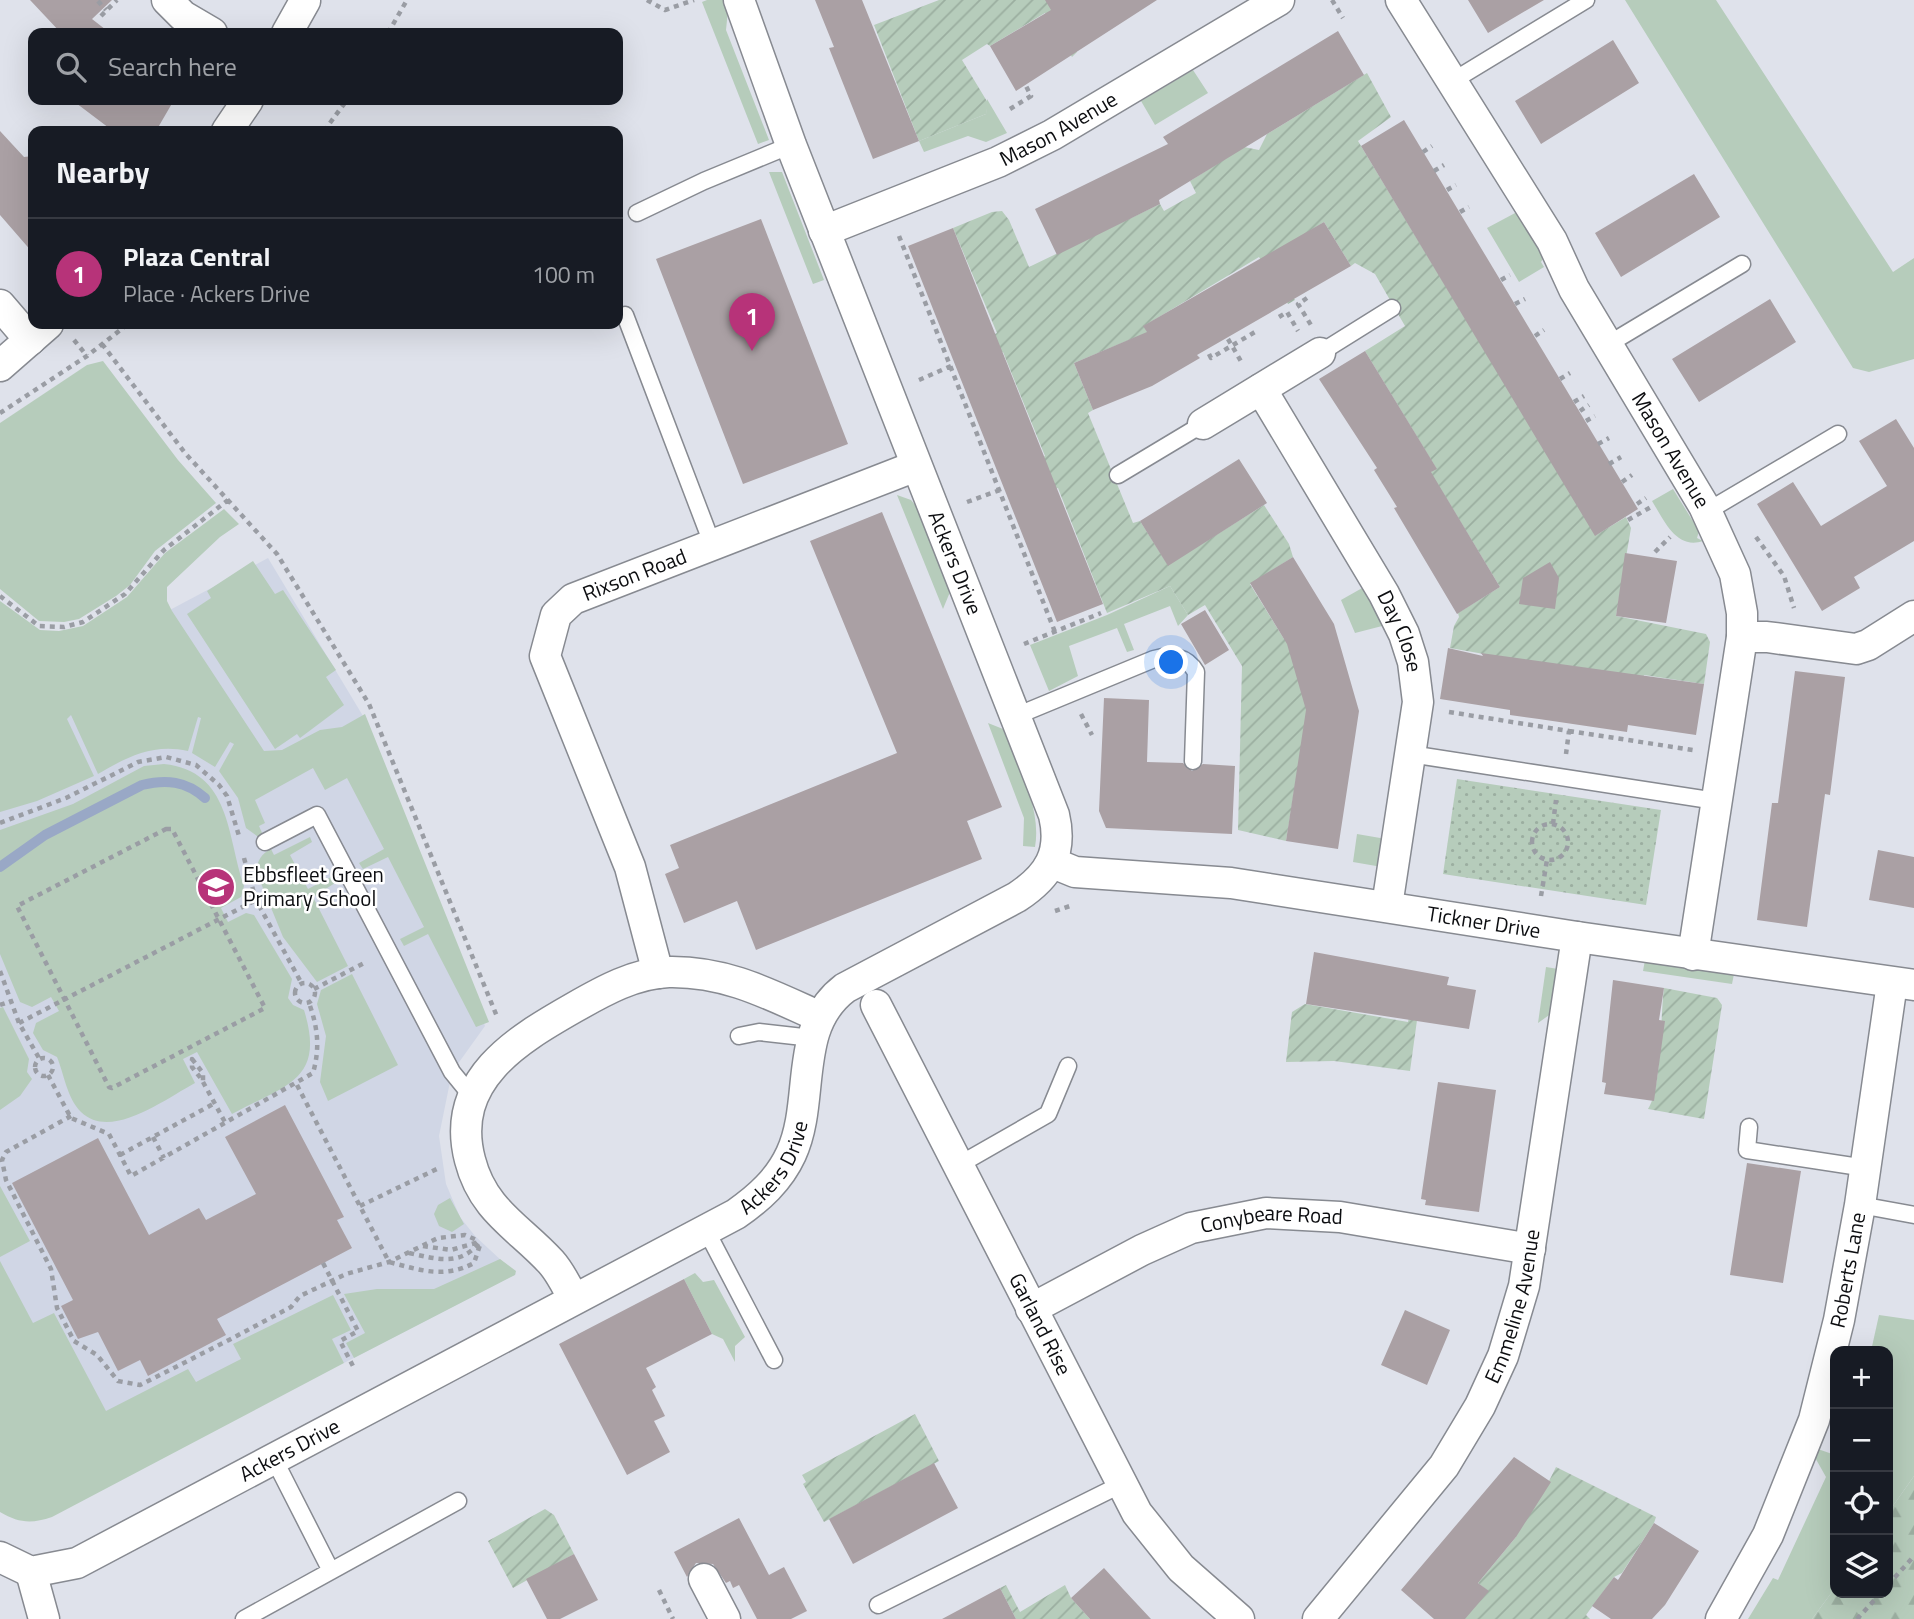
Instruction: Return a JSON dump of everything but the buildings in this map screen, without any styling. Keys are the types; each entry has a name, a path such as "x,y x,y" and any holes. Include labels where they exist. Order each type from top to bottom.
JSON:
{"street":[{"path":"167,0 183,16 203,28"},
{"path":"290,28 305,0"},
{"name":"Ackers Drive","path":"739,0 824,231 1054,815 1057,850 1053,863"},
{"name":"Mason Avenue","path":"824,231 990,165 1042,141 1279,0"},
{"name":"Mason Avenue","path":"1401,0 1552,242 1574,289 1706,512 1735,574 1742,613 1742,637 1693,955"},
{"path":"230,126 245,105"},
{"path":"0,305 28,324"},
{"path":"0,366 39,332"},
{"path":"1203,424 1261,389 1313,342"},
{"name":"Day Close","path":"1261,389 1404,634 1413,662 1418,693 1387,906"},
{"name":"Rixson Road","path":"658,973 630,867 545,656 556,614 573,599 916,466"},
{"path":"1742,637 1792,640 1856,649 1910,626"},
{"path":"573,1298 553,1265 495,1211 479,1183 467,1142 474,1099 493,1064 514,1044 599,993 658,973 729,977 762,989 816,1027 845,988 1017,897 1032,887 1053,863"},
{"name":"Tickner Drive","path":"1053,863 1075,872 1202,879 1693,955 1903,984"},
{"name":"Emmeline Avenue","path":"1318,1619 1429,1487 1473,1419 1509,1339 1531,1249 1577,937"},
{"name":"Roberts Lane","path":"1721,1619 1768,1535 1814,1420 1839,1320 1903,984"},
{"name":"Garland Rise","path":"876,1005 1137,1513 1181,1568 1239,1619"},
{"name":"Ackers Drive","path":"32,1572 77,1563 747,1206 766,1189 790,1158 802,1123 816,1027"},
{"name":"Conybeare Road","path":"1031,1309 1142,1250 1191,1228 1266,1213 1340,1217 1531,1249"},
{"path":"0,1557 32,1572 44,1619"},
{"path":"704,1579 725,1619"}],"lane":[{"path":"1451,82 1587,0"},
{"path":"637,213 724,172 791,145"},
{"path":"1607,345 1742,264"},
{"path":"1313,342 1392,308"},
{"path":"625,315 713,546"},
{"path":"1118,475 1203,424"},
{"path":"1706,512 1838,434"},
{"path":"1016,716 1154,659 1177,657 1189,663 1196,672 1193,761"},
{"path":"1410,754 1716,801"},
{"path":"265,842 317,815 452,1072 474,1099"},
{"path":"740,1036 816,1027"},
{"path":"957,1166 1048,1114 1068,1066"},
{"path":"1749,1127 1747,1150 1866,1168"},
{"path":"1860,1205 1914,1215"},
{"path":"706,1230 774,1360"},
{"path":"274,1459 331,1571"},
{"path":"878,1605 1122,1484"},
{"path":"244,1619 458,1501"}],"path":[{"path":"101,16 117,0"},
{"path":"391,28 407,0"},
{"path":"647,0 665,10 694,0"},
{"path":"1332,0 1343,18"},
{"path":"98,1 106,10"},
{"path":"1010,109 1031,96 1026,86"},
{"path":"328,126 343,105"},
{"path":"1423,152 1433,146"},
{"path":"1434,171 1444,165"},
{"path":"1447,190 1456,185"},
{"path":"1460,212 1469,207"},
{"path":"889,240 899,236 1055,632"},
{"path":"1501,280 1510,275"},
{"path":"1307,298 1298,304 1313,342"},
{"path":"1515,304 1525,299"},
{"path":"1279,317 1287,312 1313,342"},
{"path":"0,413 122,329"},
{"path":"1535,336 1544,330"},
{"path":"1209,354 1211,358 1255,332"},
{"path":"1228,339 1244,365"},
{"path":"102,344 179,446 277,554 369,704 500,1024 514,1044"},
{"path":"919,380 951,366"},
{"path":"1560,379 1570,373"},
{"path":"1574,401 1584,396"},
{"path":"1580,411 1589,405"},
{"path":"1586,421 1595,416"},
{"path":"1598,444 1609,438"},
{"path":"1609,464 1621,457"},
{"path":"1622,482 1632,475"},
{"path":"967,502 1000,490"},
{"path":"1637,504 1646,498"},
{"path":"0,596 39,626 64,627 83,622 125,594 163,550 228,500"},
{"path":"1628,520 1651,507"},
{"path":"1752,530 1779,568 1792,594 1795,609 1792,640"},
{"path":"1654,552 1670,537"},
{"path":"1024,644 1101,613"},
{"path":"1436,710 1706,752"},
{"path":"1560,776 1569,731"},
{"path":"0,823 66,798 138,762 166,757 196,765 219,785 233,811 241,843"},
{"path":"1558,825 1566,834 1566,850 1558,859 1547,860 1532,848 1532,836 1540,826 1558,825"},
{"path":"169,828 265,1008 113,1088 109,1087 64,1000 16,908 19,902 169,828"},
{"path":"243,853 256,900 302,984 314,989"},
{"path":"1541,896 1547,860"},
{"path":"19,1023 256,900"},
{"path":"314,989 388,950"},
{"path":"0,971 19,1023 39,1058 35,1071 39,1075 48,1075 54,1068 53,1062 48,1057 39,1058"},
{"path":"302,984 295,991 295,997 300,1002 309,1003"},
{"path":"309,1003 315,995 314,989"},
{"path":"0,1005 11,1001"},
{"path":"48,1075 74,1121 109,1134 131,1176 297,1085 313,1073 319,1053 318,1034 309,1003"},
{"path":"187,1049 192,1059 192,1067 203,1081 226,1124"},
{"path":"297,1085 389,1262 430,1273 451,1273 474,1263 484,1240"},
{"path":"120,1155 215,1103"},
{"path":"71,1116 6,1152 2,1160 8,1185 51,1269 56,1304 74,1341 97,1355 118,1381 138,1386 229,1340 332,1281 389,1262 438,1238 465,1235 484,1240"},
{"path":"153,1137 164,1158"},
{"path":"360,1206 435,1169 449,1166"},
{"path":"422,1246 451,1250 484,1240"},
{"path":"408,1253 450,1260 470,1254 484,1240"},
{"path":"323,1263 358,1331 340,1341 354,1368"},
{"path":"1893,1579 1914,1556"},
{"path":"659,1590 673,1619"},
{"path":"1857,1619 1876,1598"}],"shaded area":[{"name":"Ebbsfleet Green Primary School","path":"268,558 369,726 485,1026 452,1072 439,1136 446,1184 460,1217 475,1236 516,1274 344,1363 332,1340 0,1478 0,748 134,629"}],"green space":[{"path":"729,0 726,30 769,140 758,144 702,2"},
{"path":"939,0 1051,0 1077,52 1072,57 1045,13 990,46 987,44 962,60 988,103 986,114 919,141 874,25"},
{"path":"1625,0 1716,0 1893,272 1914,258 1914,359 1869,372 1853,368"},
{"path":"1193,70 1208,93 1155,125 1141,101"},
{"path":"1367,73 1391,117 1358,141 1596,535 1626,517 1631,528 1616,616 1706,634 1710,642 1704,684 1644,675 1642,682 1450,648 1458,613 1500,587 1437,483 1424,477 1436,468 1365,351 1405,326 1375,274 1355,263 1351,266 1324,222 1269,256 1295,300 1288,304 1259,257 1144,326 1154,344 1134,338 1074,363 1093,410 1088,413 1133,523 1140,521 1168,565 1264,505 1289,544 1293,557 1250,584 1284,639 1316,619 1307,712 1286,841 1238,830 1242,666 1205,605 1188,615 1170,586 1107,613 1058,488 1038,496 1014,470 1045,456 1003,352 991,356 984,339 997,333 953,228 992,212 1002,211 1009,220 1029,267 1160,204 1164,211 1196,193 1190,181 1244,147 1259,150 1267,134"},
{"path":"987,99 1007,133 986,142 968,136 924,152 919,141 986,114"},
{"path":"769,172 782,172 824,280 813,284"},
{"path":"1517,212 1546,254 1541,262 1544,267 1519,282 1487,228"},
{"path":"103,361 178,460 216,503 155,551 130,585 116,596 79,619 64,622 39,621 0,589 0,423 87,365"},
{"path":"1673,489 1699,531 1697,538 1703,541 1694,543 1678,537 1666,524 1652,501"},
{"path":"897,495 911,500 916,506 950,592 943,609"},
{"path":"224,509 239,524 220,537 167,587 167,601 172,611 264,751 282,750 320,730 342,727 365,714 489,1022 476,1027 428,934 404,946 400,939 424,927 388,857 363,869 359,863 384,849 347,778 325,790 313,768 255,800 265,823 259,826 263,835 257,836 246,828 238,798 219,771 234,744 230,742 215,767 192,753 201,718 198,717 188,751 152,750 130,757 98,774 71,715 67,719 94,776 37,801 0,812 0,601 40,630 59,631 83,626 127,597 165,553"},
{"path":"253,561 275,594 283,590 336,670 326,677 344,705 300,738 297,734 275,749 187,614 211,598 207,591"},
{"path":"1170,586 1188,615 1178,626 1170,606 1124,624 1134,650 1127,652 1117,628 1069,646 1078,676 1049,691 1030,645 1107,615"},
{"path":"1364,587 1386,625 1355,633 1341,600"},
{"path":"988,723 1003,729 1027,786 1035,817 1035,847 1023,846 1024,818"},
{"path":"164,764 186,769 202,779 214,792 223,809 244,886 241,897 221,908 228,922 246,913 254,915 292,979 288,998 293,1005 304,1010 309,1034 309,1052 305,1066 296,1078 232,1114 197,1052 183,1059 195,1083 154,1107 122,1120 93,1120 76,1106 57,1057 43,1050 33,1033 36,1023 59,1011 51,997 32,1007 20,1002 0,954 0,830 73,804 144,766"},
{"path":"1457,779 1661,810 1646,905 1443,874"},
{"path":"1357,834 1386,839 1382,867 1353,862"},
{"path":"310,837 312,842 290,855 308,889 331,877 335,883 313,897 348,966 317,982 283,937 256,871 260,858 271,849 274,855"},
{"path":"1645,960 1734,974 1732,984 1643,971"},
{"path":"1546,967 1558,969 1552,1013 1538,1023"},
{"path":"352,974 398,1065 328,1101 320,1082 326,1036 317,1004 321,990"},
{"path":"1664,988 1717,998 1722,1005 1704,1119 1648,1109 1656,1086"},
{"path":"1305,1004 1408,1022 1410,1012 1418,1013 1410,1071 1334,1061 1286,1062 1292,1012"},
{"path":"3,1007 29,1059 27,1072 32,1079 20,1096 0,1110 0,1008"},
{"path":"0,1186 30,1241 0,1257"},
{"path":"450,1198 464,1224 452,1232 439,1226 434,1214 438,1205"},
{"path":"500,1259 516,1271 515,1275 354,1358 346,1343 365,1333 344,1294 377,1289 434,1289"},
{"path":"0,1261 33,1323 54,1313 106,1411 188,1369 196,1382 241,1359 233,1344 333,1295 351,1330 332,1339 344,1363 52,1517 38,1521 19,1520 0,1512"},
{"path":"695,1273 703,1282 714,1280 745,1337 735,1346 735,1362 723,1339 712,1334 684,1279"},
{"path":"1879,1315 1914,1320 1914,1476 1893,1506 1893,1346 1872,1346"},
{"path":"915,1414 939,1461 824,1522 803,1484 806,1482 802,1475"},
{"path":"1815,1448 1830,1453 1830,1595 1812,1619 1748,1619 1773,1578 1778,1580 1826,1477 1813,1454"},
{"path":"1556,1467 1656,1517 1654,1523 1622,1573 1614,1577 1586,1615 1590,1619 1464,1619 1488,1591 1478,1583 1516,1537 1499,1509 1549,1481"},
{"path":"1914,1476 1914,1619 1812,1619 1830,1595 1830,1598 1893,1598 1893,1506"},
{"path":"545,1509 554,1515 574,1554 513,1588 488,1541"},
{"path":"1006,1585 1020,1612 1065,1585 1071,1598 1090,1619 1016,1619 1000,1588"}],"waterway":[{"path":"0,867 45,835 142,785 175,783 191,788 205,798"}],"place":[{"name":"Plaza Central","path":"752,351"},
{"name":"Ebbsfleet Green Primary School","path":"216,887"}]}
